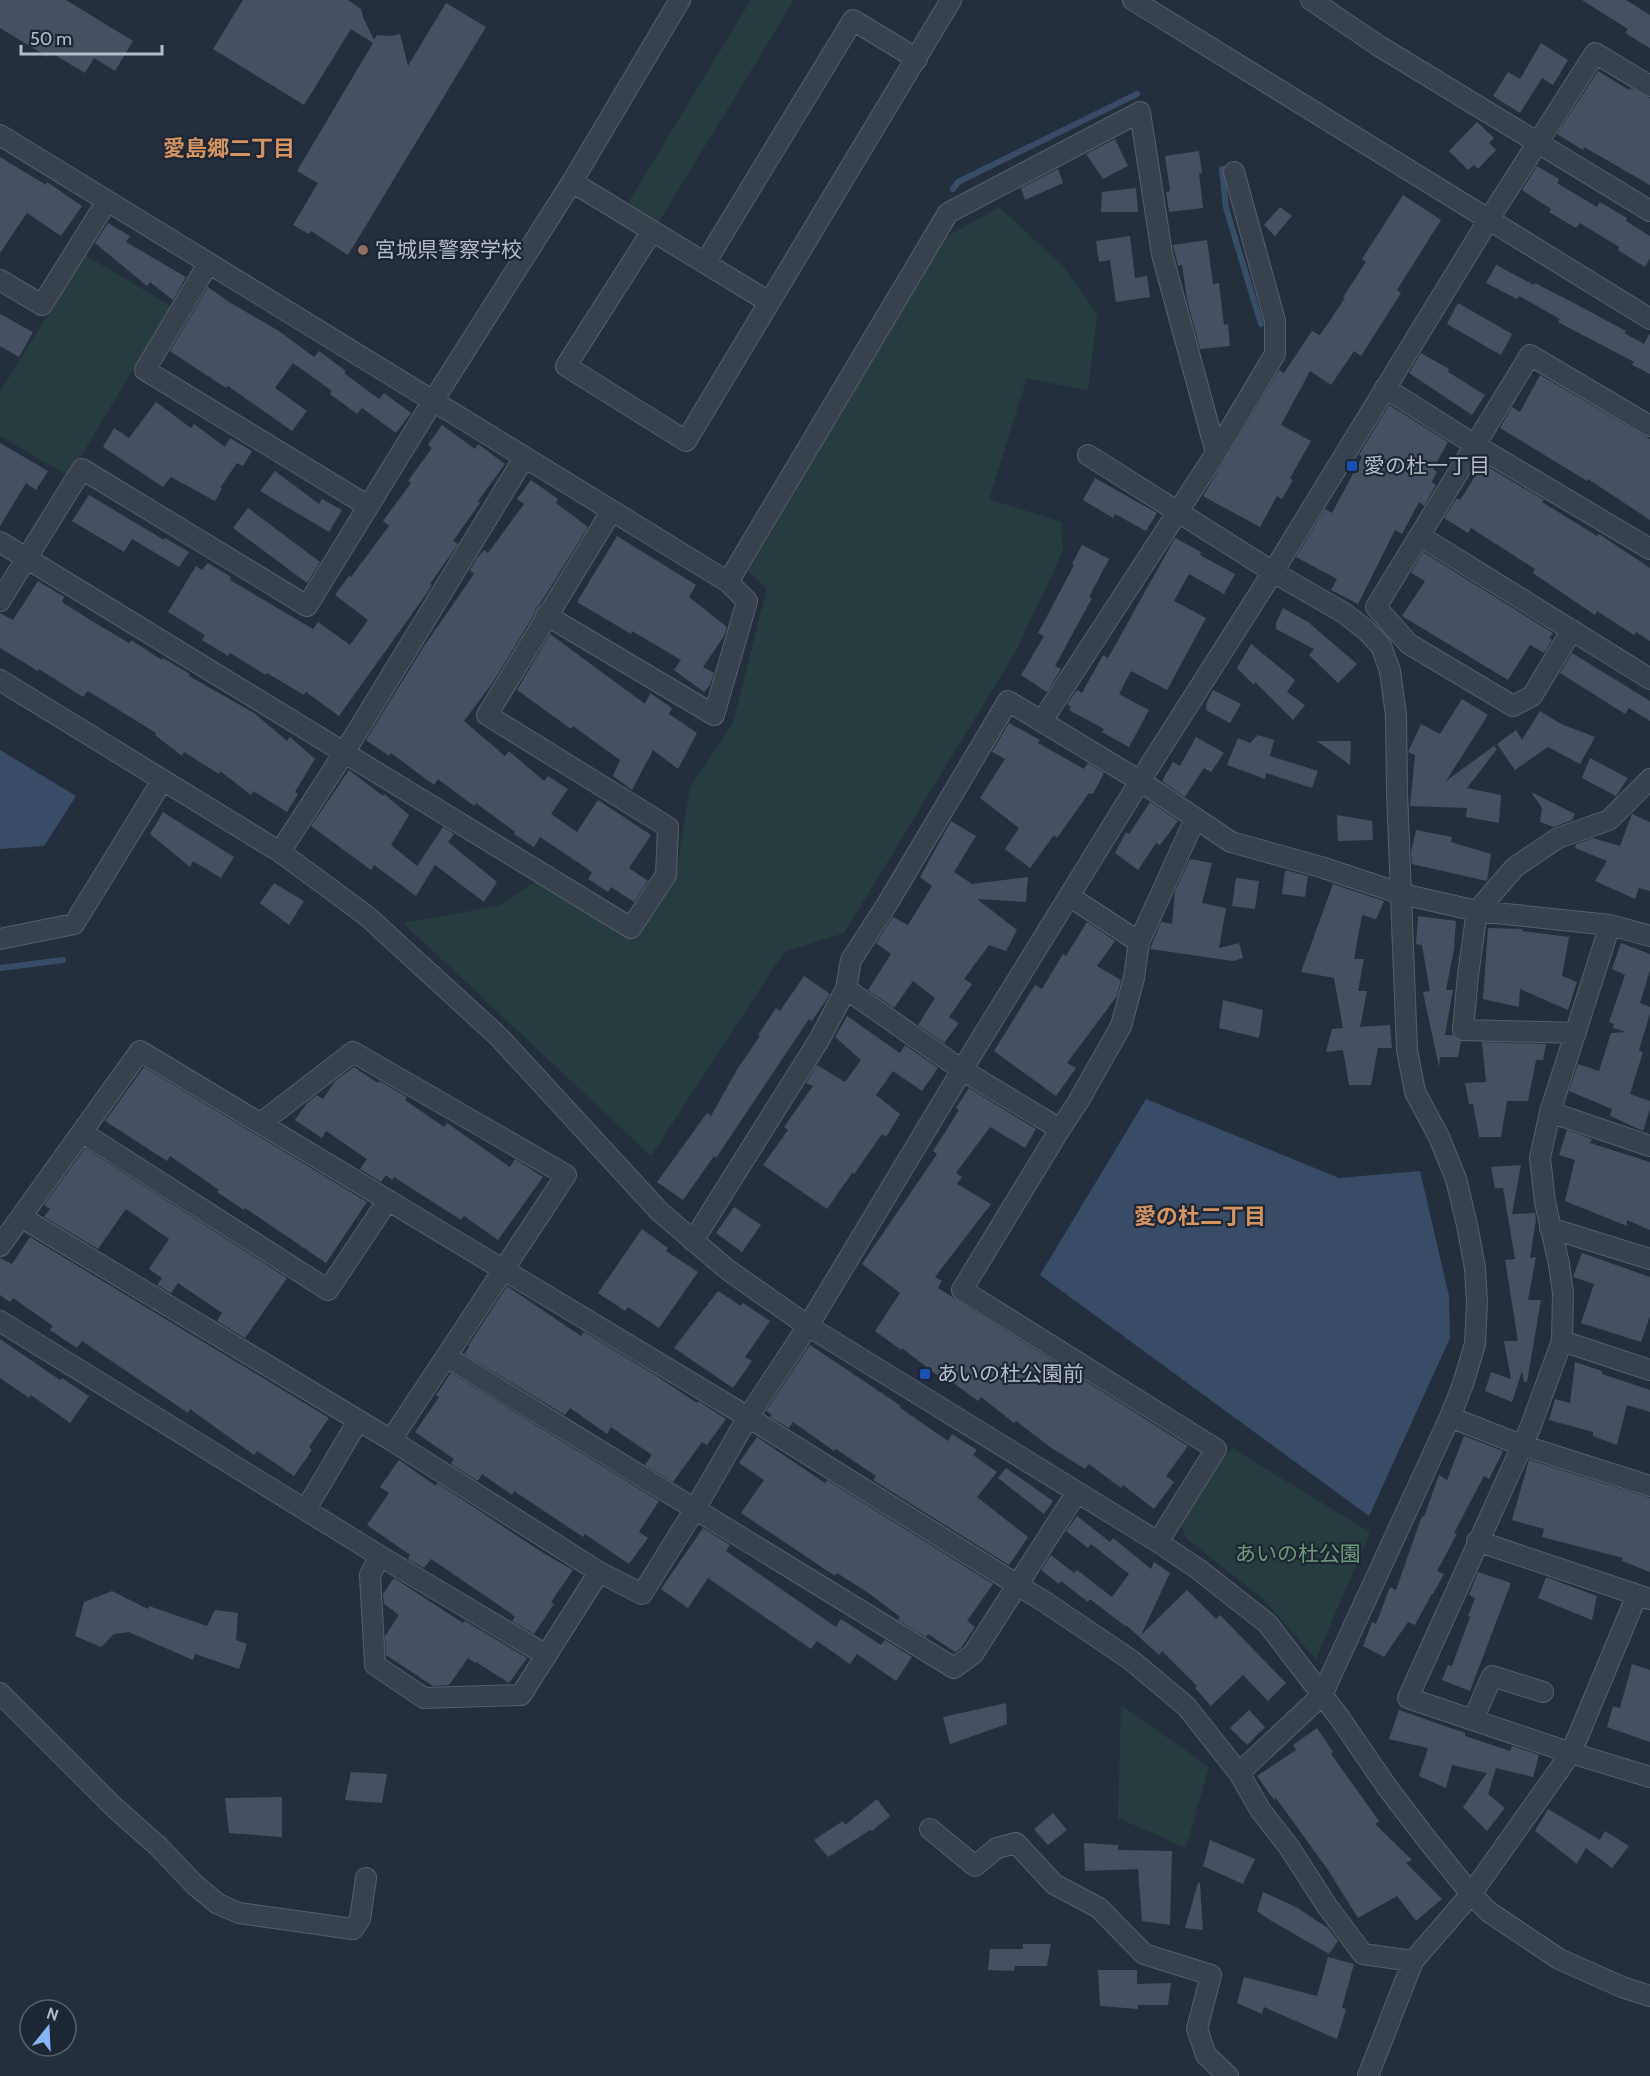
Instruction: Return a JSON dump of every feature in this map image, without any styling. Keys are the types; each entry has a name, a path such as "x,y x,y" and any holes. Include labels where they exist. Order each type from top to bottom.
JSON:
{"street":[{"path":"0,602 82,469 307,606 433,401 572,182 680,0"},
{"path":"652,231 566,366 686,441 951,0"},
{"path":"1133,0 1650,319"},
{"path":"1311,0 1379,46 1650,211"},
{"path":"705,263 853,20 917,59"},
{"path":"21,1217 391,1440 599,1572 642,1594 748,1417 808,1326 1069,896 1273,572 1489,219 1595,53 1650,86"},
{"path":"728,582 948,213 1140,112 1162,254 1216,453"},
{"path":"0,135 728,582 747,601 714,715 546,615"},
{"path":"1042,722 1216,453 1275,354 1275,321 1234,172"},
{"path":"572,182 769,302"},
{"path":"0,280 42,305 107,201"},
{"path":"208,264 145,370 368,506"},
{"path":"1572,630 1532,696 1513,706 1409,644 1376,607 1530,355 1650,426"},
{"path":"1385,388 1475,445 1650,549"},
{"path":"1088,454 1273,572 1344,613 1366,630 1381,646 1390,670 1396,715 1407,1050 1415,1092 1456,1179 1475,1268 1477,1302 1475,1344 1463,1384 1322,1695 1239,1773"},
{"path":"280,852 344,753 524,458"},
{"path":"0,542 631,928 666,875 668,827 488,716 546,615 611,512"},
{"path":"1420,536 1650,679"},
{"path":"0,680 280,852 367,916 498,1036 660,1212 728,1270 808,1326 1158,1542 1198,1569 1267,1623 1322,1695 1387,1787 1471,1894 1489,1912 1559,1959 1622,1987 1650,1996"},
{"path":"693,1241 819,1040 846,989 851,960 886,906 1008,700 1232,842 1321,867 1402,894 1477,911 1610,925 1650,936"},
{"path":"1576,1033 1463,1030 1477,911 1515,867 1558,838 1609,820 1650,779"},
{"path":"0,939 74,924 162,781"},
{"path":"1158,1542 1216,1449 962,1290 1078,1102 1121,1026 1134,978 1139,942 1195,819"},
{"path":"1069,896 1139,942"},
{"path":"1610,925 1551,1112 1540,1158 1550,1228 1559,1263 1563,1293 1562,1341 1530,1428 1408,1698 1570,1753 1650,1777"},
{"path":"846,989 962,1070 1060,1129"},
{"path":"0,1246 140,1051 748,1417 1106,1643 1186,1706 1239,1773 1261,1811 1363,1954 1413,1961"},
{"path":"261,1123 353,1052 566,1174 391,1440"},
{"path":"1551,1112 1650,1146"},
{"path":"82,1133 328,1290 388,1200"},
{"path":"1550,1228 1650,1260"},
{"path":"0,1321 380,1556 546,1655"},
{"path":"1562,1341 1650,1370"},
{"path":"447,1357 954,1668 973,1654 1077,1492"},
{"path":"1450,1417 1521,1444 1650,1486"},
{"path":"306,1509 358,1421"},
{"path":"1368,2076 1413,1961 1471,1894 1570,1753 1643,1597 1477,1541"},
{"path":"380,1556 370,1575 375,1665 424,1698 521,1695 599,1572"},
{"path":"1473,1720 1492,1676 1543,1692"},
{"path":"0,1693 115,1808 218,1904 238,1913 353,1929 360,1919 366,1878"},
{"path":"930,1829 975,1866 997,1848 1016,1843 1054,1884 1099,1908 1144,1954 1211,1975 1197,2029 1206,2055 1228,2076"}],"green space":[{"path":"751,0 794,0 657,225 626,206"},
{"path":"999,207 1064,267 1097,314 1088,391 1027,378 989,499 1061,522 1063,551 1016,651 844,933 784,952 651,1156 403,923 498,906 536,881 634,940 675,881 690,787 733,723 767,589 748,571 946,237"},
{"path":"85,255 171,306 69,476 0,436 0,392"},
{"name":"あいの杜公園","path":"1232,1448 1370,1532 1316,1659 1264,1600 1186,1538 1181,1525 1225,1455"},
{"path":"1121,1705 1209,1767 1186,1848 1118,1818"}],"water":[{"path":"0,750 76,796 44,846 0,849"},
{"path":"1146,1099 1339,1178 1420,1171 1449,1296 1450,1338 1369,1516 1040,1275"}],"building":[{"path":"0,0 66,0 133,41 115,71 94,58 85,73 50,52 48,57 0,28"},
{"path":"243,0 348,0 361,9 374,40 377,35 400,34 408,66 446,3 486,27 348,255 311,231 309,234 293,225 318,183 297,171 373,43 351,29 304,105 213,49"},
{"path":"1582,0 1626,0 1650,15 1650,48 1625,33 1628,29"},
{"path":"1541,43 1568,60 1553,85 1542,78 1520,113 1493,96 1508,72 1520,79"},
{"path":"1598,71 1629,90 1630,88 1650,98 1650,185 1557,134"},
{"path":"1477,122 1494,138 1489,143 1496,150 1478,169 1474,165 1468,170 1449,151"},
{"path":"1115,139 1128,166 1103,179 1086,154"},
{"path":"1199,151 1203,208 1169,212 1166,192 1170,191 1165,156"},
{"path":"0,157 46,185 47,182 82,206 61,236 27,213 0,253"},
{"path":"1537,166 1559,179 1557,183 1597,207 1600,202 1627,218 1626,221 1650,236 1650,258 1645,267 1618,250 1619,247 1580,223 1576,228 1549,212 1551,209 1522,190"},
{"path":"1058,169 1063,183 1025,200 1021,188"},
{"path":"1136,188 1138,212 1101,212 1102,192"},
{"path":"1403,195 1441,220 1397,290 1401,293 1361,356 1354,351 1331,385 1310,371 1281,425 1311,441 1290,478 1293,480 1282,499 1277,496 1260,527 1203,496 1279,370 1284,373 1312,331 1320,335 1345,298 1343,297 1366,262 1362,259"},
{"path":"1280,207 1292,216 1275,236 1264,225"},
{"path":"108,223 130,236 126,242 186,277 173,300 150,282 147,286 95,243"},
{"path":"1130,236 1135,278 1147,276 1150,297 1116,302 1110,260 1099,262 1096,241"},
{"path":"1207,240 1213,284 1219,283 1224,325 1228,324 1230,346 1200,349 1187,299 1182,265 1178,266 1173,245"},
{"path":"1496,265 1570,301 1626,331 1624,333 1644,344 1650,333 1650,374 1632,365 1634,362 1558,322 1560,319 1519,296 1517,299 1486,283"},
{"path":"208,287 279,331 314,357 319,351 379,399 384,393 411,413 396,433 362,408 357,414 330,394 332,391 293,363 275,388 307,411 292,431 228,386 226,388 170,351"},
{"path":"1458,303 1512,334 1501,355 1447,324"},
{"path":"0,314 33,332 19,357 0,346"},
{"path":"1421,353 1449,369 1448,372 1485,395 1472,415 1409,373"},
{"path":"1540,375 1650,439 1650,520 1588,479 1587,481 1500,428 1512,407 1520,412"},
{"path":"156,402 191,428 194,424 225,447 230,438 252,451 243,466 237,463 220,488 222,489 215,501 171,477 163,487 103,447 114,428 129,438"},
{"path":"1389,405 1448,442 1433,469 1437,472 1432,482 1436,485 1424,506 1419,502 1402,534 1395,530 1358,604 1331,590 1337,579 1296,557 1325,509 1332,513 1362,457 1359,455"},
{"path":"442,425 475,449 478,444 505,464 453,541 458,544 430,584 432,585 427,593 339,716 306,692 304,695 230,653 228,656 202,640 205,635 168,612 196,566 202,570 208,563 231,577 230,580 313,629 318,622 350,645 368,620 335,595 389,526 383,521 411,483 408,481 432,448 428,445"},
{"path":"0,443 48,471 36,490 26,483 0,526"},
{"path":"1483,464 1544,500 1542,502 1597,536 1599,534 1650,568 1650,641 1636,632 1634,635 1597,611 1595,615 1533,573 1535,569 1471,528 1468,533 1444,518 1457,498 1460,500"},
{"path":"275,471 319,504 322,499 342,510 329,532 260,491"},
{"path":"1095,478 1157,513 1146,531 1115,514 1113,518 1083,500"},
{"path":"531,480 558,499 556,503 588,527 536,608 493,682 464,721 505,756 509,751 544,781 548,776 568,789 551,814 577,832 598,800 651,835 629,868 648,881 634,902 611,887 608,892 588,879 592,872 540,837 534,847 476,803 474,806 438,779 434,785 391,753 389,756 366,740 424,646 474,574 470,570 477,558 484,550 488,553 524,504 517,499"},
{"path":"89,495 164,540 165,538 189,552 179,567 132,539 124,552 72,521"},
{"path":"248,508 320,562 307,583 233,528"},
{"path":"617,536 696,585 689,597 727,627 724,636 703,667 714,673 710,685 704,692 674,670 681,660 577,602"},
{"path":"1175,538 1235,574 1224,594 1189,574 1174,601 1206,618 1167,690 1131,671 1119,694 1149,710 1129,747 1102,732 1104,729 1069,710 1071,707 1067,704 1077,690 1082,693 1103,655 1108,658"},
{"path":"1082,545 1109,559 1089,597 1092,598 1055,666 1061,669 1047,692 1021,675 1044,636 1038,633"},
{"path":"1423,552 1553,633 1549,638 1552,640 1544,653 1530,645 1508,680 1402,616 1425,581 1411,573"},
{"path":"38,581 64,597 62,602 92,621 129,643 131,640 162,660 163,658 190,674 189,676 254,713 287,741 290,737 315,759 295,792 298,794 287,812 253,791 251,795 220,771 219,774 184,752 182,756 155,735 156,733 88,691 83,697 0,648 0,613 13,620"},
{"path":"1283,608 1308,622 1357,664 1338,683 1309,655 1314,649 1276,629 1276,623"},
{"path":"550,634 645,704 650,693 672,708 669,714 697,733 678,769 653,750 632,790 613,776 620,760 573,726 571,729 517,690"},
{"path":"1251,644 1295,680 1287,692 1305,705 1293,720 1255,682 1254,685 1237,668"},
{"path":"1572,653 1650,701 1650,721 1629,708 1625,714 1560,673"},
{"path":"1213,690 1241,704 1230,723 1206,710 1206,704"},
{"path":"1462,699 1488,715 1446,781 1494,746 1497,749 1467,788 1501,795 1499,823 1466,817 1467,808 1410,806 1415,755 1408,752 1421,724 1440,734"},
{"path":"1540,711 1561,724 1595,737 1580,764 1548,747 1515,770 1497,744 1516,730 1522,740"},
{"path":"1009,723 1040,740 1038,743 1084,769 1088,763 1104,773 1093,794 1089,793 1057,838 1054,835 1030,868 1005,849 1019,828 980,798 1005,759 992,752"},
{"path":"1258,735 1274,740 1270,756 1318,771 1312,788 1266,773 1265,779 1227,765 1238,738 1250,743"},
{"path":"1196,737 1224,753 1211,772 1204,768 1185,797 1163,782 1163,779 1173,762 1180,766"},
{"path":"1317,741 1351,741 1350,765"},
{"path":"1590,758 1628,778 1616,796 1582,778"},
{"path":"349,770 383,796 384,794 409,815 391,845 417,866 443,827 454,834 448,842 497,882 484,902 435,865 416,896 374,865 371,870 311,826"},
{"path":"1531,792 1575,814 1572,820 1554,827 1540,822 1542,808"},
{"path":"1150,802 1178,821 1160,845 1156,843 1138,870 1115,853 1126,832 1129,834"},
{"path":"163,812 234,857 221,878 193,861 190,867 150,834"},
{"path":"1632,814 1650,822 1650,891 1639,888 1635,899 1595,881 1607,861 1575,848 1576,844 1593,838 1620,846"},
{"path":"1337,815 1372,821 1373,840 1338,841"},
{"path":"951,821 976,836 954,872 972,884 1028,877 1026,902 977,899 1017,930 1006,951 989,945 964,979 972,984 949,1017 959,1023 944,1043 918,1025 935,998 913,981 894,1008 868,990 891,954 876,943 893,917 908,925 932,886 920,877"},
{"path":"1416,830 1452,837 1451,842 1491,854 1487,881 1412,864 1411,852"},
{"path":"1190,859 1212,863 1202,903 1226,908 1219,948 1239,943 1243,958 1233,961 1150,949 1161,922 1172,924 1175,891"},
{"path":"1285,870 1308,876 1305,897 1282,894"},
{"path":"1236,878 1259,881 1255,909 1232,906"},
{"path":"274,883 304,901 289,925 260,903"},
{"path":"1333,884 1384,901 1376,919 1362,915 1354,959 1364,959 1358,991 1367,991 1360,1027 1390,1025 1392,1048 1378,1048 1371,1085 1349,1085 1343,1050 1326,1052 1332,1029 1343,1028 1334,978 1301,972"},
{"path":"1418,916 1456,921 1454,949 1446,990 1453,990 1445,1035 1452,1035 1461,1041 1458,1057 1440,1057 1439,1067 1423,992 1430,991 1422,945 1416,944"},
{"path":"1087,922 1115,941 1097,966 1121,980 1117,996 1067,1063 1076,1068 1056,1096 994,1051 1035,985 1042,989 1063,954 1066,956"},
{"path":"1488,928 1522,929 1522,931 1569,937 1562,976 1577,982 1568,1010 1520,989 1519,1007 1483,999"},
{"path":"1621,943 1650,954 1650,970 1640,1003 1650,1007 1650,1014 1639,1050 1643,1052 1630,1094 1650,1101 1650,1109 1643,1131 1610,1116 1612,1109 1569,1091 1578,1064 1599,1071 1611,1033 1626,1032 1613,1028 1614,1024 1609,1022 1625,975 1612,969"},
{"path":"804,976 830,994 812,1021 809,1019 716,1158 714,1156 683,1200 657,1182 707,1113 711,1116 738,1068 760,1036 758,1035 776,1008 780,1011"},
{"path":"1223,1000 1263,1010 1259,1038 1219,1028"},
{"path":"847,1016 900,1053 905,1045 938,1068 922,1091 893,1071 876,1095 900,1114 886,1137 882,1134 827,1209 763,1165 788,1130 784,1127 813,1086 806,1083 817,1065 845,1082 861,1060 835,1037"},
{"path":"1482,1042 1546,1044 1543,1060 1536,1060 1528,1101 1507,1101 1501,1137 1479,1137 1473,1104 1469,1104 1465,1083 1486,1082"},
{"path":"144,1067 367,1202 326,1263 245,1208 244,1210 217,1192 219,1190 170,1156 167,1161 105,1121"},
{"path":"354,1067 378,1083 379,1081 407,1097 405,1100 444,1127 447,1123 510,1167 515,1159 543,1177 498,1240 464,1216 461,1220 394,1177 392,1180 386,1175 381,1182 360,1169 367,1159 326,1131 322,1138 295,1120 307,1103 317,1095 323,1099 335,1081"},
{"path":"969,1088 1036,1129 1025,1148 990,1127 956,1173 962,1177 957,1184 991,1204 935,1277 942,1281 938,1288 1188,1446 1166,1476 1174,1482 1154,1509 1123,1485 1121,1488 1089,1464 1085,1469 1050,1447 981,1397 978,1401 944,1376 942,1379 902,1348 901,1350 875,1331 900,1293 862,1264 937,1154 933,1151 959,1110 956,1108"},
{"path":"1567,1130 1592,1139 1590,1143 1650,1162 1650,1230 1627,1220 1627,1226 1565,1201 1575,1160 1559,1155"},
{"path":"85,1148 287,1278 245,1338 217,1321 222,1313 178,1283 171,1293 157,1285 162,1278 149,1269 169,1239 126,1209 98,1249 44,1217 50,1209 44,1205"},
{"path":"1521,1165 1512,1214 1535,1213 1530,1258 1536,1257 1528,1300 1541,1300 1527,1382 1524,1382 1522,1371 1512,1402 1485,1391 1491,1372 1511,1379 1504,1341 1518,1341 1505,1260 1515,1259 1503,1188 1495,1188 1491,1167"},
{"path":"734,1207 761,1225 742,1252 716,1233"},
{"path":"642,1229 668,1248 666,1251 698,1272 659,1328 628,1307 625,1311 598,1293"},
{"path":"30,1237 329,1418 309,1447 312,1450 294,1476 257,1451 254,1455 190,1409 188,1413 82,1341 77,1348 50,1330 53,1326 13,1298 10,1302 0,1295 0,1258 12,1264"},
{"path":"1582,1253 1650,1277 1650,1316 1641,1342 1581,1323 1594,1284 1573,1277"},
{"path":"507,1286 581,1336 584,1332 726,1419 707,1445 702,1442 673,1482 645,1465 652,1455 611,1427 607,1434 570,1408 565,1415 464,1354"},
{"path":"718,1291 741,1306 743,1303 770,1321 745,1357 752,1361 733,1388 674,1348"},
{"path":"0,1339 60,1380 62,1378 89,1396 70,1423 31,1395 29,1398 0,1378"},
{"path":"810,1345 901,1406 899,1407 948,1441 952,1434 977,1450 973,1455 997,1472 977,1497 1028,1537 1009,1565 873,1480 876,1476 836,1449 834,1451 793,1422 789,1428 770,1417 772,1415 766,1411"},
{"path":"1575,1362 1650,1390 1650,1412 1627,1405 1617,1445 1593,1436 1593,1432 1549,1420 1555,1399 1570,1403"},
{"path":"451,1373 659,1501 639,1532 648,1538 629,1564 585,1534 583,1537 514,1491 512,1495 482,1474 478,1481 451,1464 454,1459 415,1432 439,1397 436,1395"},
{"path":"1464,1436 1503,1451 1489,1479 1484,1476 1454,1533 1457,1534 1437,1571 1444,1574 1433,1594 1415,1625 1408,1622 1384,1657 1363,1646 1372,1622 1376,1624 1390,1587 1396,1590 1439,1475 1447,1480"},
{"path":"757,1437 825,1483 827,1480 993,1584 967,1621 975,1627 961,1648 955,1652 928,1634 926,1637 898,1620 900,1617 870,1594 837,1573 835,1576 741,1513 764,1480 739,1463"},
{"path":"399,1460 436,1486 437,1483 573,1570 551,1602 554,1604 534,1634 512,1621 515,1617 509,1612 431,1559 424,1568 408,1559 410,1555 367,1525 389,1493 380,1487"},
{"path":"1529,1460 1650,1498 1650,1572 1622,1561 1623,1558 1542,1537 1544,1529 1512,1520"},
{"path":"1006,1468 1053,1501 1044,1514 998,1478"},
{"path":"1077,1516 1110,1542 1113,1538 1151,1569 1154,1562 1170,1573 1141,1635 1187,1590 1216,1619 1220,1615 1286,1683 1268,1701 1243,1675 1211,1706 1195,1688 1197,1686 1162,1651 1159,1655 1126,1625 1090,1599 1088,1602 1061,1581 1059,1584 1041,1570 1051,1555 1074,1573 1077,1570 1112,1597 1129,1574 1091,1544 1088,1548 1066,1531"},
{"path":"703,1528 730,1545 726,1551 836,1627 841,1619 881,1645 885,1640 912,1657 896,1681 857,1654 850,1664 817,1641 811,1649 708,1578 688,1608 661,1589"},
{"path":"1478,1572 1511,1583 1470,1691 1442,1680 1448,1665 1452,1666 1470,1617 1468,1616 1475,1598 1469,1595"},
{"path":"1546,1577 1597,1596 1592,1620 1538,1598"},
{"path":"394,1578 463,1623 465,1621 527,1658 509,1683 468,1658 449,1685 433,1686 386,1655 385,1636 399,1615 384,1604 383,1594"},
{"path":"112,1591 148,1609 149,1606 207,1626 215,1610 238,1613 236,1640 247,1644 239,1669 195,1654 193,1660 129,1632 114,1634 101,1647 75,1636 84,1602"},
{"path":"1632,1664 1650,1670 1650,1742 1607,1727 1613,1706 1620,1708"},
{"path":"1006,1703 1007,1724 950,1744 943,1717"},
{"path":"1249,1710 1265,1727 1247,1745 1230,1728"},
{"path":"1399,1710 1510,1751 1512,1746 1539,1755 1533,1777 1496,1768 1488,1794 1505,1808 1487,1831 1463,1807 1487,1773 1452,1765 1446,1788 1419,1776 1428,1748 1389,1739"},
{"path":"1317,1728 1333,1752 1331,1754 1379,1821 1375,1824 1412,1860 1406,1863 1442,1899 1416,1921 1397,1896 1358,1918 1328,1870 1276,1798 1274,1800 1257,1776 1296,1750 1293,1745"},
{"path":"351,1772 387,1774 382,1803 345,1800"},
{"path":"282,1797 282,1837 229,1833 225,1798"},
{"path":"877,1799 890,1816 872,1831 870,1830 828,1857 814,1840 843,1821 845,1825"},
{"path":"1548,1809 1600,1840 1605,1831 1629,1846 1612,1868 1586,1848 1577,1864 1535,1831"},
{"path":"1053,1813 1067,1830 1048,1845 1034,1829"},
{"path":"1210,1840 1255,1859 1243,1884 1203,1866"},
{"path":"1084,1843 1118,1845 1118,1850 1172,1851 1170,1925 1142,1921 1138,1869 1085,1871"},
{"path":"1198,1883 1200,1883 1203,1930 1185,1928"},
{"path":"1263,1892 1296,1907 1328,1928 1338,1941 1329,1954 1257,1911"},
{"path":"1023,1944 1051,1944 1047,1966 1015,1966 1014,1971 988,1970 990,1949 1023,1949"},
{"path":"1328,1957 1354,1964 1342,2008 1346,2009 1337,2039 1264,2007 1262,2014 1237,2003 1244,1977 1317,1996"},
{"path":"1098,1970 1137,1970 1137,1984 1171,1983 1168,2005 1138,2005 1138,2009 1100,2006"}],"waterway":[{"path":"953,189 958,182 1137,94"},
{"path":"1222,169 1226,208 1261,324"},
{"path":"0,968 63,960"}],"place":[{"name":"宮城県警察学校","path":"363,250"},
{"name":"愛の杜一丁目","path":"1352,466"},
{"name":"あいの杜公園前","path":"925,1374"}],"district":[{"name":"愛島郷二丁目","path":"229,148"},
{"name":"愛の杜二丁目","path":"1200,1216"}]}
